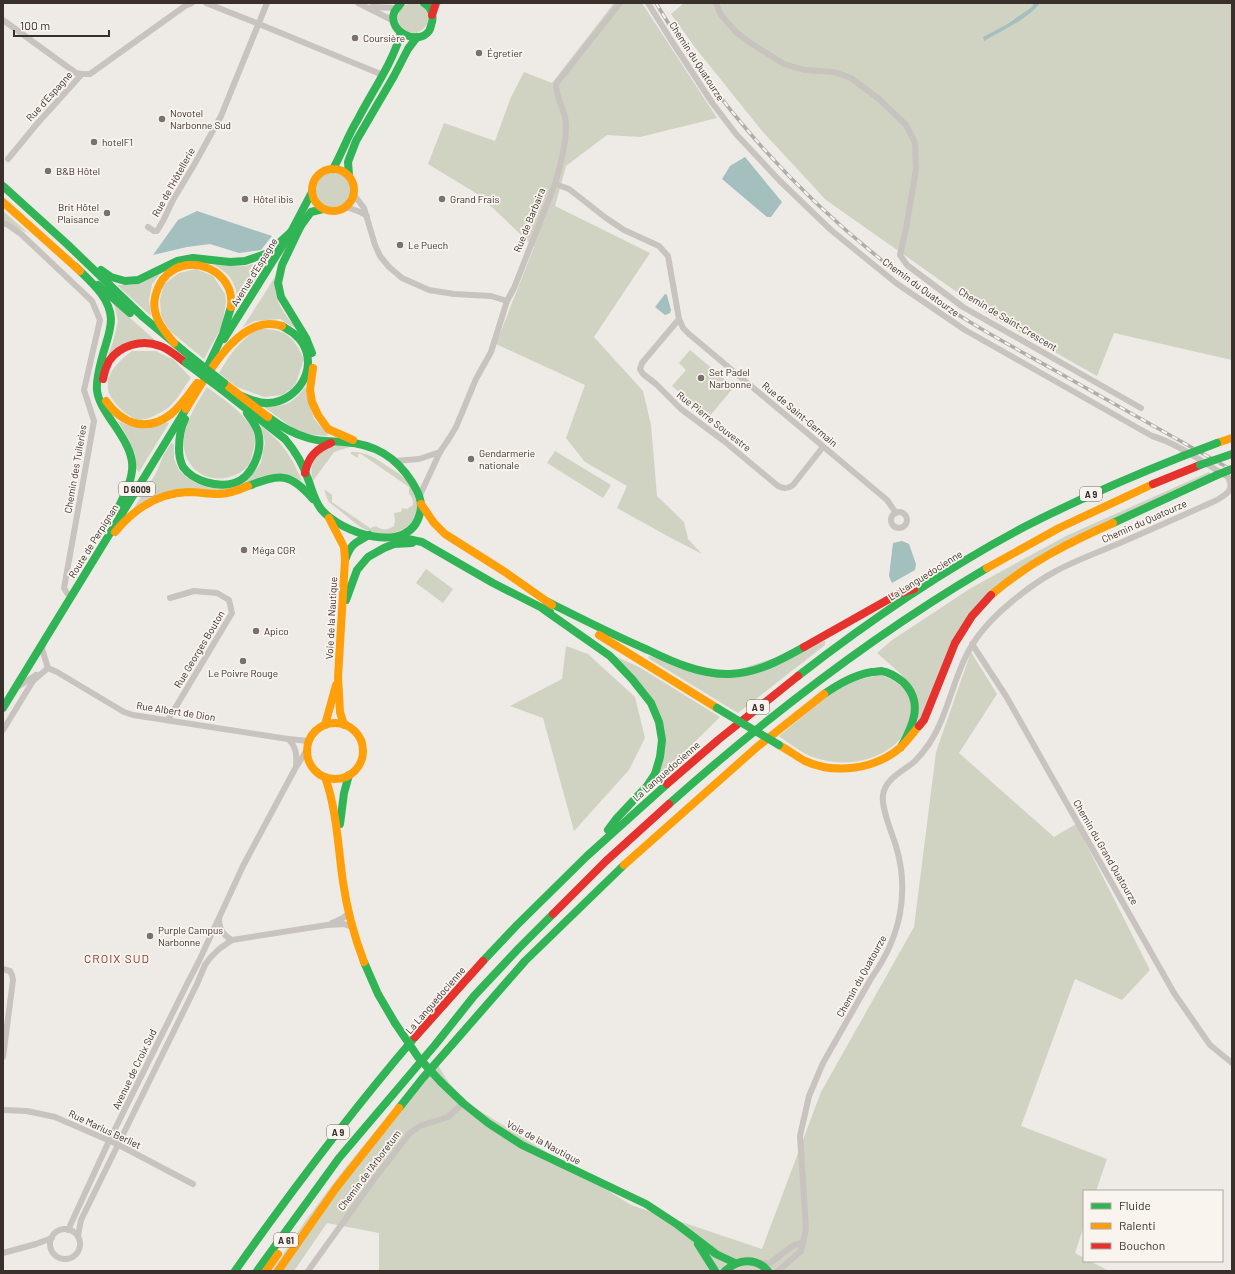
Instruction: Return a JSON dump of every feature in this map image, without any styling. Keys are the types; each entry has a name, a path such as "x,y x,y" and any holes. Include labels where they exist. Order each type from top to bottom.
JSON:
{"main road":[{"path":"424,3 431,10 432,15"},
{"path":"349,175 348,162 356,141 394,76 412,41 424,35 431,26 432,15 436,3"},
{"path":"399,5 394,14 396,28 409,38 417,38"},
{"path":"333,168 359,116 392,60 401,33"},
{"path":"333,168 349,175 354,182 355,188 353,200 347,207 341,210 333,211 323,209 318,205 312,192 313,184 320,174 333,168"},
{"name":"D 6009","path":"3,186 174,343 188,360"},
{"name":"Avenue d'Espagne","path":"212,363 291,232 312,192"},
{"name":"D 6009","path":"3,202 76,267 188,360 286,430 306,438 332,442 358,443 369,445 383,451 395,461 411,479 420,495 421,504"},
{"name":"Avenue d'Espagne","path":"212,363 303,222 311,212 323,209"},
{"path":"303,222 282,265 279,278 279,289 282,300 308,340 312,352 313,364 310,390 312,402 318,415 328,429 358,443"},
{"path":"67,244 111,277 125,281 138,280 177,261 193,258 245,262 268,253 291,232"},
{"path":"174,343 159,323 154,306 158,287 162,279 170,271 185,266 199,265 215,271 230,289 232,300 230,316 212,363"},
{"name":"D 6009","path":"76,267 104,298 110,311 110,328 98,373 97,390 102,407 129,448 133,464 129,486 114,517"},
{"name":"D 6009","path":"212,363 248,330 263,324 279,325 286,328 298,337 306,350 308,365 300,388 291,396 280,401 267,403 239,395"},
{"path":"188,360 160,345 143,342 129,345 118,351 109,360 104,372 102,385 105,398 110,408 120,417 130,422 143,425 158,422 171,414 201,381"},
{"name":"Route de Perpignan","path":"6,698 43,643 212,363"},
{"path":"201,381 193,404 182,424 178,442 179,458 185,470 196,478 211,483 226,484 240,480 255,462 259,451 260,441 258,431 253,421 241,406"},
{"name":"Route de Perpignan","path":"3,708 6,698 67,593 201,381"},
{"name":"D 6009","path":"223,386 241,406 281,435 294,452 306,473 317,504 329,518 355,531 369,535 384,538 398,537"},
{"name":"La Languedocienne","path":"235,1271 317,1159 389,1068 491,952 599,845 715,742 800,674 863,628 928,584 1002,540 1097,491 1232,438"},
{"path":"306,473 306,464 317,448 332,442"},
{"name":"A 9","path":"257,1271 339,1158 435,1045 474,996 519,948 611,856 713,765 748,736 868,644 946,592 1007,556 1072,521 1149,485 1232,454"},
{"path":"544,605 615,645 806,761 822,766 844,769 864,766 884,759 900,747 924,720 955,643 972,616 992,594 1027,567 1072,541 1232,468"},
{"path":"84,575 117,529 135,512 159,497 176,493 226,493 274,479 286,478 296,481 317,504"},
{"path":"398,537 409,531 416,524 419,517 421,504"},
{"path":"421,504 434,523 445,534 505,572 544,605 610,656 632,679 651,703 659,722 662,740 660,757 655,774 647,786 617,818 599,845"},
{"name":"Voie de la Nautique","path":"329,518 344,547 345,560 338,677 340,712 344,725"},
{"name":"Voie de la Nautique","path":"345,560 349,549 358,540 369,535"},
{"path":"398,537 422,542 493,583 665,658 706,672 731,674 761,668 778,661 898,594 928,584"},
{"path":"342,614 347,594 356,570 368,557 394,544 422,542"},
{"path":"278,1271 336,1188 422,1079 525,961 633,857 757,747 824,694 841,683 867,673 881,672 898,678 908,688 914,700 915,714 911,729 900,747"},
{"name":"Voie de la Nautique","path":"325,725 338,677"},
{"path":"337,723 344,725 353,729 359,736 363,747 362,758 358,768 349,775 334,779 326,777 319,774 314,769 308,759 307,750 309,741 315,731 325,725 337,723"},
{"name":"Voie de la Nautique","path":"338,834 342,795 349,775"},
{"name":"Voie de la Nautique","path":"326,777 332,796 343,883 352,927 366,968 378,994 418,1057 463,1103 488,1123 522,1145 646,1204 678,1225 716,1254 735,1263"},
{"name":"A 61","path":"266,1271 278,1255 303,1208"},
{"name":"Voie de la Nautique","path":"695,1238 715,1271"},
{"path":"725,1271 735,1263 747,1260 758,1263 768,1271"}],"street":[{"name":"Rue d'Espagne","path":"8,159 82,74 90,74 185,6 192,3"},
{"path":"206,3 383,75"},
{"path":"259,24 267,3"},
{"path":"358,3 394,21"},
{"name":"Rue de Barbaira","path":"420,495 440,452 456,427 476,379 490,352 507,301 514,288 555,184 565,140 565,118 556,92 556,84 620,3"},
{"name":"Chemin du Quatourze","path":"648,3 713,104 736,134 780,181 831,230 896,282 965,330 1152,436 1176,446 1228,477 1231,483 1230,490 1226,495 1217,500 1056,571 1021,594 995,616 983,629 967,651 936,731 929,745 916,761 896,775 886,785 883,795 884,806 903,876 901,911 896,933 879,967 827,1057 809,1096 800,1136 806,1229 801,1251 778,1271"},
{"name":"Chemin de Saint-Crescent","path":"716,3 721,15 736,32 748,42 784,64 804,70 834,72 851,78 879,99 906,125 915,143 916,170 900,255 907,265 963,307 1141,408"},
{"path":"368,7 399,5"},
{"path":"3,20 76,73 82,74"},
{"name":"Rue de l'Hôtellerie","path":"148,227 154,231 158,231 164,221 172,200 194,165 221,116 259,24"},
{"name":"Rue de Saint-Germain","path":"555,184 569,189 624,230 659,246 668,256 683,328 887,500 896,513"},
{"path":"354,195 364,208 380,256 389,267 402,278 429,290 454,294 491,296 507,301"},
{"path":"347,207 367,216"},
{"name":"Chemin des Tuileries","path":"3,223 21,234 92,301 100,320 84,390 94,421 64,588 67,593"},
{"name":"Rue Pierre Souvestre","path":"680,319 642,364 640,369 643,374 656,384 681,409 724,441 778,486 783,488 789,488 793,485 824,447"},
{"path":"395,461 419,459 440,452"},
{"name":"Rue Georges Bouton","path":"168,720 232,613 229,600 217,593 194,591 170,598"},
{"path":"43,643 42,649 48,668"},
{"name":"Chemin du Grand Quatourze","path":"972,644 1006,696 1174,993 1210,1045 1232,1063"},
{"path":"6,698 20,685 48,668"},
{"path":"3,730 33,681 48,668"},
{"name":"Rue Albert de Dion","path":"48,668 124,712 133,715 309,741"},
{"path":"288,739 293,744 296,757 296,767"},
{"name":"Avenue de Croix Sud","path":"68,1230 109,1141 199,962 243,866 296,767 307,750"},
{"name":"Avenue de Croix Sud","path":"327,925 343,918 348,913"},
{"path":"219,918 220,928 224,935 232,940"},
{"name":"Avenue de Croix Sud","path":"78,1236 81,1220 117,1144 197,984 205,965 210,958 219,949 232,940 327,925 344,924 352,927"},
{"path":"3,970 10,971 13,980 3,1057"},
{"name":"Chemin de l'Arboretum","path":"308,1271 375,1178 410,1133 420,1126 448,1118 463,1103"},
{"name":"Rue Marius Berliet","path":"3,1110 27,1111 55,1117 117,1144 193,1184"},
{"path":"36,1244 44,1244 51,1248 55,1254 61,1258 68,1259 75,1256 79,1250 80,1242 78,1236 73,1232 61,1230 52,1238 51,1248"},
{"path":"3,1253 52,1238"},
{"path":"758,1263 770,1264 794,1245 802,1243"}],"green space":[{"path":"413,3 424,7 428,18 424,29 413,33 402,29 398,18 402,7"},
{"path":"614,3 642,3 717,118 640,137 607,135 566,166 555,206 650,253 594,337 643,391 651,425 657,496 684,522 688,539 702,554 617,508 627,486 585,462 566,438 585,385 496,344 534,247 479,195 428,164 444,123 495,141 511,97 524,72 552,83"},
{"path":"684,3 1232,3 1232,360 1114,333 1097,376 991,316 826,200 762,131 694,46 671,14"},
{"path":"333,172 346,177 351,190 346,203 333,208 320,203 315,190 320,177"},
{"path":"3,211 28,233 3,221"},
{"path":"263,262 265,265 238,305 236,289 233,282 225,272 213,264 246,266"},
{"path":"196,269 213,276 225,294 226,302 222,326 204,359 170,331 161,317 160,299 164,284 179,273"},
{"path":"161,273 152,284 149,300 151,316 117,285 133,285"},
{"path":"275,277 275,292 277,299 288,318 297,329 280,319 255,321 243,327"},
{"path":"114,304 155,340 146,340 106,361 113,342 118,321"},
{"path":"258,329 275,330 287,335 296,344 304,359 296,383 291,389 282,395 264,397 237,387 219,373 236,348"},
{"name":"Set Padel Narbonne","path":"690,350 734,387 709,417 672,386 686,370 679,363"},
{"path":"132,351 156,351 174,360 191,378 169,407 156,415 141,420 136,419 126,413 114,402 109,393 108,386 112,371 124,357"},
{"path":"207,387 241,414 251,427 255,436 255,442 248,466 239,473 225,478 206,476 198,472 186,457 184,448 184,437 187,424"},
{"path":"305,387 314,419 328,434 327,436 304,434 264,407 287,404 300,394"},
{"path":"118,421 127,425 164,422 169,423 139,472 136,469 135,454"},
{"path":"261,426 286,450 302,481 292,476 227,490 193,490 132,511 155,475 164,454 171,443 174,444 174,459 179,470 186,477 196,483 214,487 255,471 261,463 265,443"},
{"path":"334,446 353,446 334,452 313,481 312,466 317,456"},
{"path":"555,451 611,485 603,498 547,463"},
{"path":"351,452 366,454 374,458 405,479 414,493 417,506 414,517 408,526 398,532 386,534 373,532 359,526 329,502 324,489 332,495 332,502 370,528 376,526 380,529 394,526 394,513 401,512 402,508 407,509 413,505 409,494 409,487 361,454 358,454 358,458 351,454"},
{"path":"1209,472 1211,475 1072,539 970,614 919,723 901,674 877,653 892,640 971,588 1066,536"},
{"path":"426,569 453,589 443,603 416,583"},
{"path":"825,641 825,645 738,713 648,658 649,656 720,676"},
{"path":"566,646 588,654 635,697 645,738 629,770 574,831 543,718 510,706 562,679"},
{"path":"971,652 997,694 959,753 1054,837 1076,824 1150,970 1122,1000 1075,979 1021,1126 1107,1159 1096,1190 1083,1190 1083,1229 1075,1253 1083,1257 1083,1262 1092,1262 1109,1271 379,1271 379,1233 327,1223 294,1271 272,1271 304,1223 339,1176 434,1059 449,1083 469,1104 631,1205 762,1249 821,1092 914,927 936,752"},
{"path":"615,656 639,667 720,717 653,783 662,721"},
{"path":"880,675 901,686 906,691 911,705 910,720 907,728 899,741 884,752 864,760 853,762 831,762 810,756 779,736 826,697 853,681"}],"water":[{"path":"1034,3 1040,3 1021,20 984,41 983,37 1006,25 1032,7"},
{"path":"745,157 782,202 771,217 767,217 722,179 730,166"},
{"path":"197,211 272,236 261,250 239,253 210,244 187,247 153,255 178,220"},
{"path":"665,294 667,295 671,310 670,313 665,315 655,307"},
{"path":"902,541 909,544 916,564 915,570 892,583 889,576 893,543"}],"railway":[{"path":"656,3 710,84 773,159 842,227 879,258 918,288 968,321 1232,470"}],"traffic: fast":[{"path":"401,3 394,13 393,20 395,26 400,31 405,35 412,37 424,35 430,29 432,22 431,11 424,3"},
{"path":"333,169 354,125 393,55 401,33"},
{"path":"349,175 348,162 356,141 408,49 417,37"},
{"path":"3,186 67,244 143,317 191,357"},
{"path":"224,339 291,232 312,192"},
{"path":"300,227 311,212 323,209"},
{"path":"303,221 282,265 278,283 281,297 306,338 312,353"},
{"path":"101,270 111,277 125,281 138,280 177,261 193,258 230,262 245,261 268,253 291,232"},
{"path":"76,267 98,290 110,311 110,328 98,372 97,390 102,406 127,445 131,455 132,465 128,485 116,512"},
{"path":"98,285 130,313"},
{"path":"207,368 223,334 231,307"},
{"path":"239,395 257,402 269,403 279,401 288,397 302,382 306,374 308,364 307,354 299,338 282,326"},
{"path":"191,357 224,383"},
{"path":"186,363 221,389"},
{"path":"221,389 285,439 301,463 319,506 330,518 343,526 374,536 389,537 403,534 414,526 421,509 419,497 406,473 399,465 384,453 355,443 312,439 287,429 268,417"},
{"path":"3,708 186,409"},
{"path":"185,419 181,430 179,445 180,458 183,467 187,472 199,480 220,485 234,483 241,480 255,462 259,447 258,432 255,424 247,413"},
{"path":"1183,456 1217,443"},
{"path":"1200,465 1232,454"},
{"path":"798,676 880,615 996,542 1045,516 1084,498 1183,456"},
{"path":"1217,475 1232,469"},
{"path":"1113,523 1217,475"},
{"path":"248,486 269,479 284,478 297,484 313,499"},
{"path":"346,558 352,546 369,535"},
{"path":"398,537 422,542 493,583 550,612"},
{"path":"346,600 357,570 368,557 394,544 412,543"},
{"path":"669,804 744,739 822,678 903,621 987,568"},
{"path":"546,601 667,659 698,670 719,674 750,671 778,661 804,647"},
{"path":"543,609 610,656 632,679 651,703 659,722 662,740 660,757 655,774 647,786 617,818 608,830"},
{"path":"824,694 847,680 872,672 881,671 899,679 909,690 915,706 909,731 901,747"},
{"path":"717,708 779,745"},
{"path":"340,824 344,793 349,775"},
{"path":"483,961 587,856 667,784"},
{"path":"399,1108 422,1079 525,961 624,865"},
{"path":"257,1271 339,1158 435,1045 474,996 553,914"},
{"path":"364,962 378,994 395,1023"},
{"path":"395,1023 418,1057 441,1082"},
{"path":"235,1271 322,1152 415,1037"},
{"path":"441,1082 463,1103 488,1123 522,1145 646,1204 678,1225 716,1254 735,1263"},
{"path":"698,1244 715,1271"},
{"path":"725,1271 736,1264 747,1261 758,1263 768,1271"}],"traffic: slow":[{"path":"329,169 337,169 345,172 351,178 354,190 351,202 345,208 337,211 329,211 321,208 315,202 312,194 312,186 315,178 321,172 329,169"},
{"path":"3,202 80,271"},
{"path":"174,343 159,323 154,305 161,281 174,270 185,266 197,265 208,268 218,274 226,283 230,294 231,307"},
{"path":"186,409 213,366 237,338 251,329 266,324 282,326"},
{"path":"313,368 310,390 312,402 318,415 328,429 353,440"},
{"path":"106,401 112,409 127,420 144,424 153,423 162,420 175,411 197,383"},
{"path":"224,383 268,417"},
{"path":"1217,443 1232,438"},
{"path":"987,568 1059,528 1153,484"},
{"path":"115,532 138,510 156,499 177,493 188,492 223,494 234,492 248,486"},
{"path":"421,504 434,523 445,534 505,572 552,605"},
{"path":"329,518 344,547 345,560 338,677 340,712 344,725"},
{"path":"991,595 1005,583 1050,554 1113,523"},
{"path":"599,635 717,708"},
{"path":"325,725 336,685"},
{"path":"624,865 757,747 824,694"},
{"path":"335,723 346,725 355,731 361,740 363,751 361,762 355,771 346,777 335,779 324,777 315,771 309,762 307,751 309,740 315,731 324,725 335,723"},
{"path":"779,745 805,761 817,765 842,769 855,768 868,765 891,754 901,747 919,726"},
{"path":"325,777 335,816 347,903 354,933 364,962"},
{"path":"278,1271 336,1188 399,1108"},
{"path":"266,1271 278,1254"}],"traffic: jam":[{"path":"432,15 436,3"},
{"path":"103,379 108,363 114,355 125,347 139,343 153,344 163,347 186,363"},
{"path":"305,473 308,462 314,454 321,448 331,443"},
{"path":"1153,484 1200,465"},
{"path":"804,647 898,594 914,589"},
{"path":"919,726 924,720 955,643 972,616 991,595"},
{"path":"667,784 718,740 798,676"},
{"path":"553,914 606,861 669,804"},
{"path":"415,1037 483,961"}],"place":[{"name":"Coursière","path":"355,38"},
{"name":"Égretier","path":"479,53"},
{"name":"Novotel Narbonne Sud","path":"162,119"},
{"name":"hotelF1","path":"94,142"},
{"name":"B&B Hôtel","path":"48,171"},
{"name":"Hôtel ibis","path":"245,199"},
{"name":"Grand Frais","path":"442,199"},
{"name":"Brit Hôtel Plaisance","path":"107,213"},
{"name":"Le Puech","path":"400,245"},
{"name":"Set Padel Narbonne","path":"701,378"},
{"name":"Gendarmerie nationale","path":"471,459"},
{"name":"Méga CGR","path":"244,550"},
{"name":"Apico","path":"256,631"},
{"name":"Le Poivre Rouge","path":"243,661"},
{"name":"Purple Campus Narbonne","path":"150,936"}],"district":[{"name":"CROIX SUD","path":"117,958"}]}
